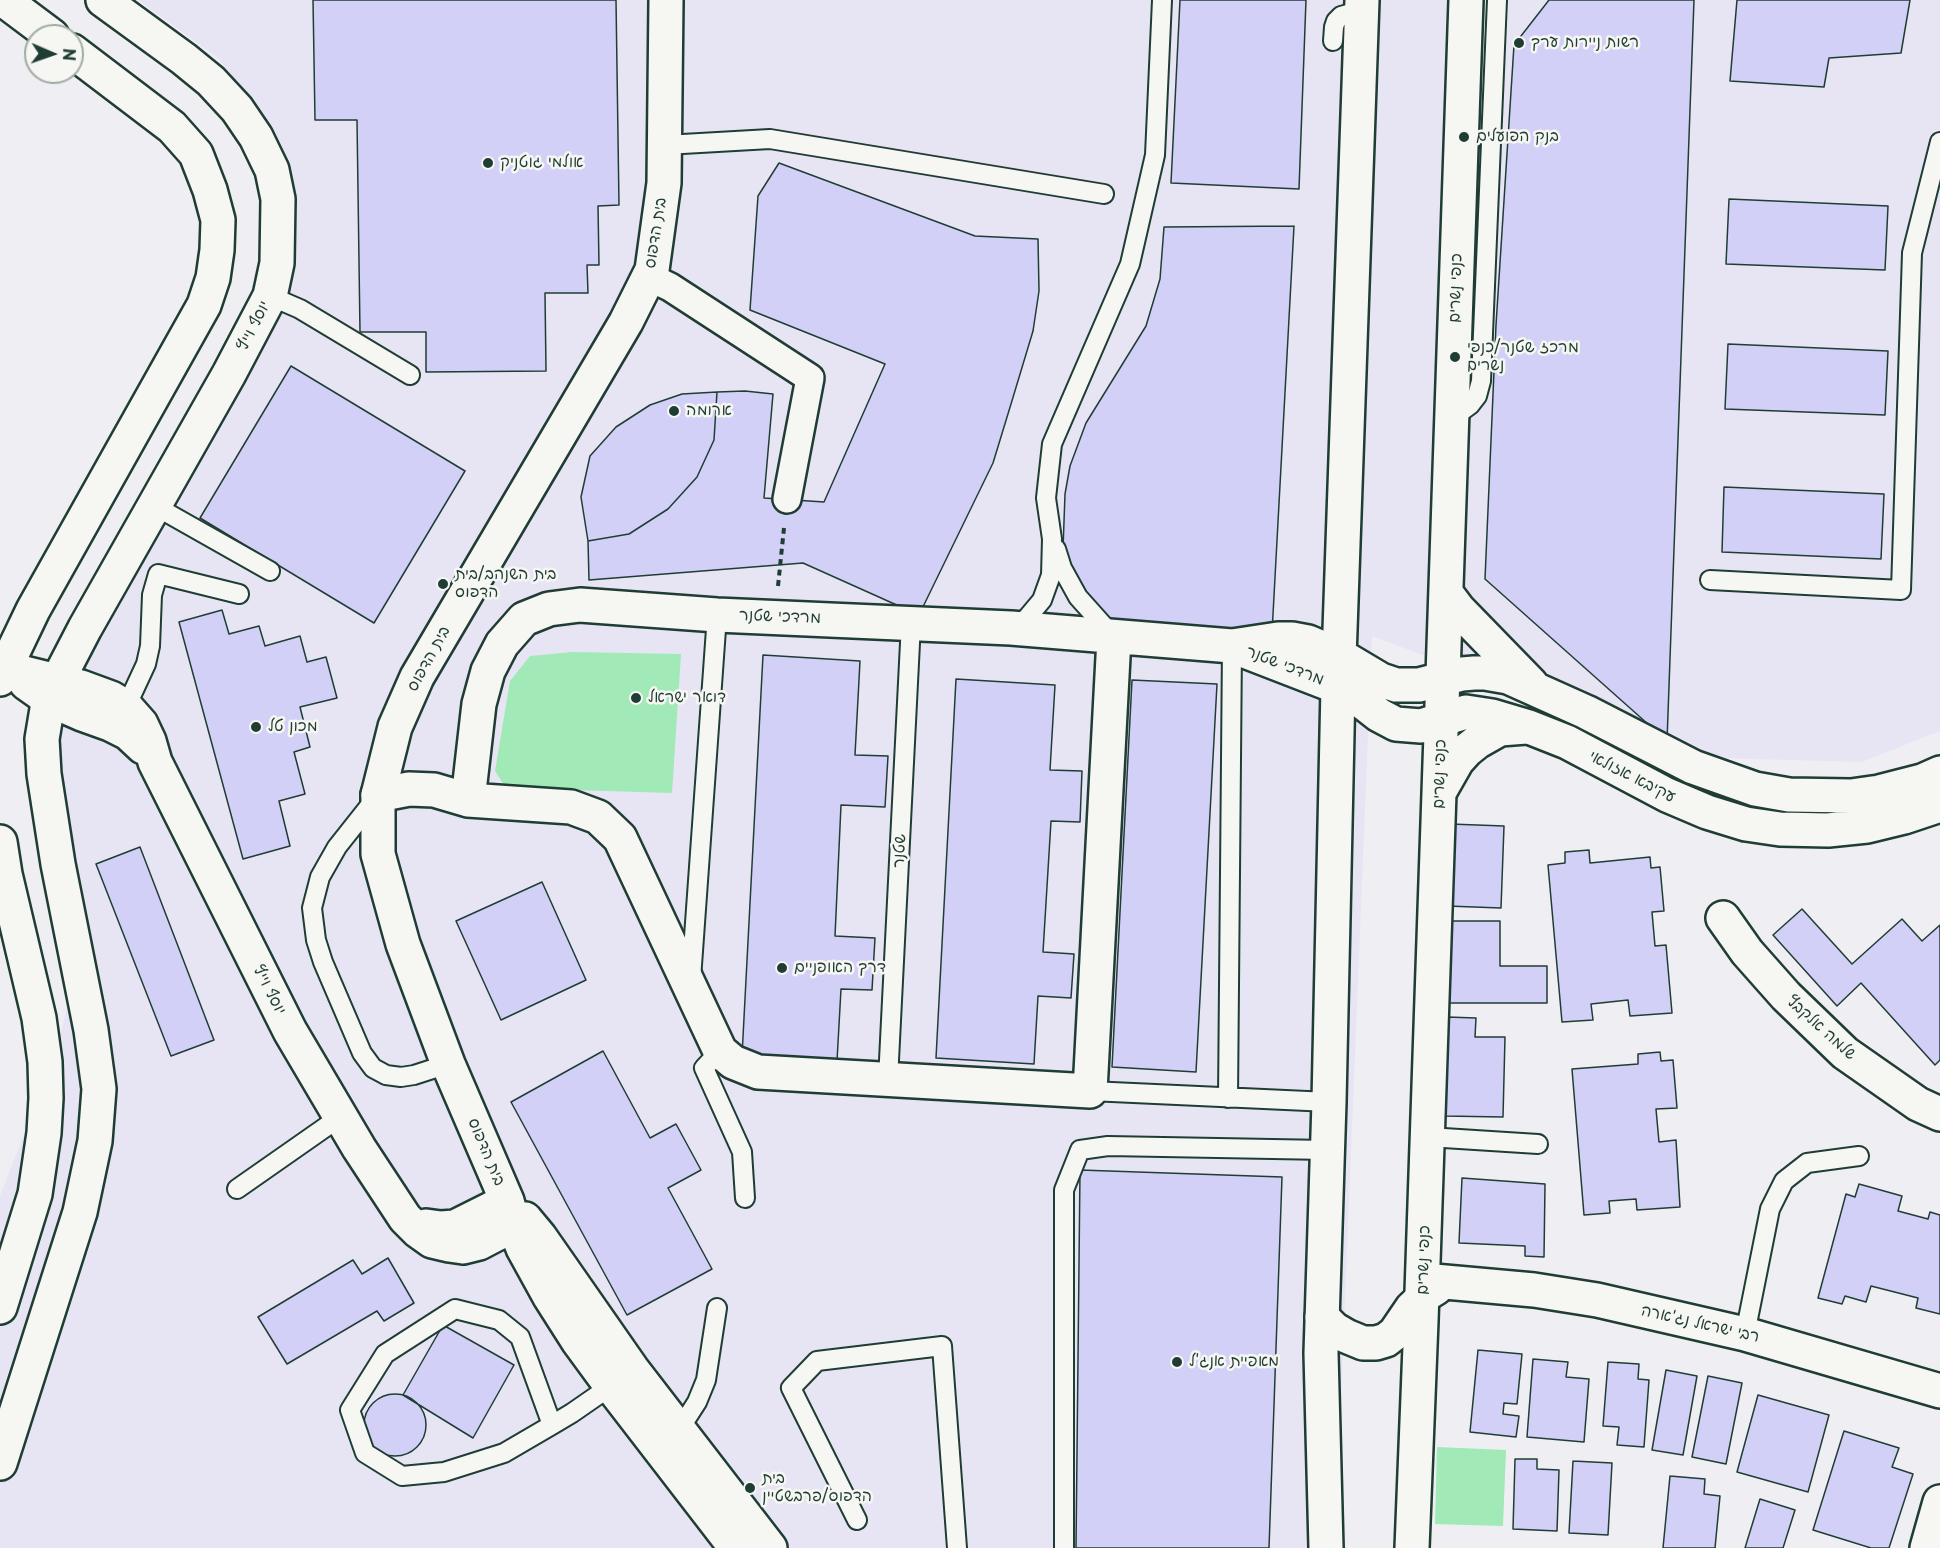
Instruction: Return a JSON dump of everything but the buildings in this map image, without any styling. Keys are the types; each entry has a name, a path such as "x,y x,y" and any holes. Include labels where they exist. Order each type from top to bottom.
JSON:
{"street":[{"path":"4,0 36,24"},
{"name":"יוסף וייץ","path":"54,690 85,628 229,374 270,296 277,263 278,199 272,170 256,137 237,109 211,81 103,0"},
{"name":"בית הדפוס","path":"666,0 664,183 652,270 627,322 417,676 395,727 378,795 378,854 403,944 448,1064 515,1215 523,1248 578,1341 736,1548"},
{"name":"כנפי נשרים","path":"1412,1548 1423,1289 1466,0"},
{"path":"1326,1548 1321,1386 1322,1317 1338,687 1362,7"},
{"name":"יוסף וייץ","path":"84,60 172,127 196,154 210,190 218,220 217,250 213,278 204,305 33,610 2,674 54,690 103,695 126,707 141,724 155,762 290,1031 340,1117 400,1209 414,1221 428,1227 441,1228 515,1215"},
{"path":"649,277 670,286 810,378 787,499"},
{"path":"1446,593 1464,616 1534,687"},
{"name":"מרדכי שטנר","path":"468,800 479,704 488,671 502,644 524,619 549,609 580,605 717,615 1011,628 1232,646 1292,639 1308,642 1340,655"},
{"path":"378,795 408,789 434,790 468,800 571,807 598,817 620,838 720,1051 733,1062 758,1072 1090,1090 1114,638"},
{"name":"מרדכי שטנר","path":"1232,646 1338,687"},
{"path":"1340,655 1381,680 1392,684 1414,686 1462,674 1485,673 1508,677 1596,716 1693,767 1755,789 1789,795 1851,796 1880,792 1922,781 1940,773"},
{"name":"עקיבא אזולאי","path":"1338,687 1396,724 1422,726 1457,714 1475,713 1529,727 1567,742 1667,795 1707,812 1746,824 1780,829 1828,830 1904,817 1940,805"},
{"path":"0,1463 80,1212 95,1141 99,1089 91,1030 58,864 44,774 42,739 54,690"},
{"name":"יוסף וייץ","path":"54,690 82,714 128,733 142,745 155,762"},
{"path":"1440,791 1456,761 1477,742 1500,729 1529,727"},
{"path":"0,842 5,874 39,1018 45,1062 46,1098 44,1133 35,1194 0,1307"},
{"name":"שלמה אלקבץ","path":"1723,918 1747,952 1786,996 1845,1053 1918,1104 1940,1114"},
{"name":"בית הדפוס","path":"515,1215 540,1237 632,1369 770,1548"},
{"name":"רבי ישראל נג'ארה","path":"1322,1317 1334,1329 1346,1336 1363,1343 1376,1343 1386,1340 1395,1333 1423,1289 1455,1282 1534,1290 1597,1300 1745,1334 1940,1391"},
{"path":"1927,1548 1940,1502"}],"lane":[{"path":"1011,628 1026,619 1042,600 1052,575 1052,539 1046,498 1052,444 1130,264 1155,155 1164,93 1161,0"},
{"path":"1451,419 1470,405 1477,396 1481,381 1497,0"},
{"path":"1334,41 1336,21 1341,16 1362,7"},
{"path":"665,145 770,139 1104,194"},
{"path":"1710,580 1900,590 1912,253 1940,142"},
{"path":"270,296 300,309 410,375"},
{"path":"155,506 270,570"},
{"path":"1052,539 1062,568 1078,597 1114,638"},
{"path":"126,707 146,664 150,646 152,595 158,574 239,594"},
{"path":"690,989 717,615"},
{"name":"שטנר","path":"888,1080 911,623"},
{"path":"1228,1098 1232,646"},
{"path":"378,795 337,847 320,877 312,908 316,940 323,962 362,1053 373,1068 386,1075 401,1077 448,1064"},
{"path":"720,1051 704,1068 742,1152 745,1198"},
{"path":"1090,1090 1329,1102"},
{"path":"237,1189 340,1117"},
{"path":"1428,1137 1538,1144"},
{"path":"1064,1548 1064,1190 1080,1150 1108,1146 1327,1150"},
{"path":"1745,1334 1770,1209 1784,1181 1807,1163 1859,1156"},
{"path":"679,1430 697,1402 706,1380 717,1308"},
{"path":"552,1425 520,1337 499,1320 455,1309 385,1354 350,1410 365,1453 402,1476 444,1472 504,1453 552,1425 611,1386"},
{"path":"857,1520 791,1388 817,1361 942,1346 957,1548"}],"path":[{"path":"775,617 787,499"}],"shaded area":[{"path":"138,0 1940,0 1940,731 1862,762 1720,758 1559,706 1372,636 1335,1548 0,1548 0,1196 55,1055 70,997 52,794 61,691 160,532 278,315 291,184 262,114 218,58"}],"green space":[{"path":"572,652 681,654 672,793 506,788 495,771 510,681 530,656"},
{"path":"1437,1447 1506,1450 1503,1526 1435,1524"}],"place":[{"name":"רשות ניירות ערך","path":"1519,43"},
{"name":"בנק הפועלים","path":"1464,137"},
{"name":"אולמי גוטניק","path":"488,163"},
{"name":"מרכז שטנר/כנפי נשרים","path":"1455,357"},
{"name":"ארומה","path":"674,411"},
{"name":"בית השנהב/בית הדפוס","path":"443,584"},
{"name":"דואר ישראל","path":"636,698"},
{"name":"מכון טל","path":"256,727"},
{"name":"דרך האופניים","path":"782,968"},
{"name":"מאפיית אנג'ל","path":"1177,1362"},
{"name":"בית הדפוס/פרבשטיין","path":"750,1488"}]}
